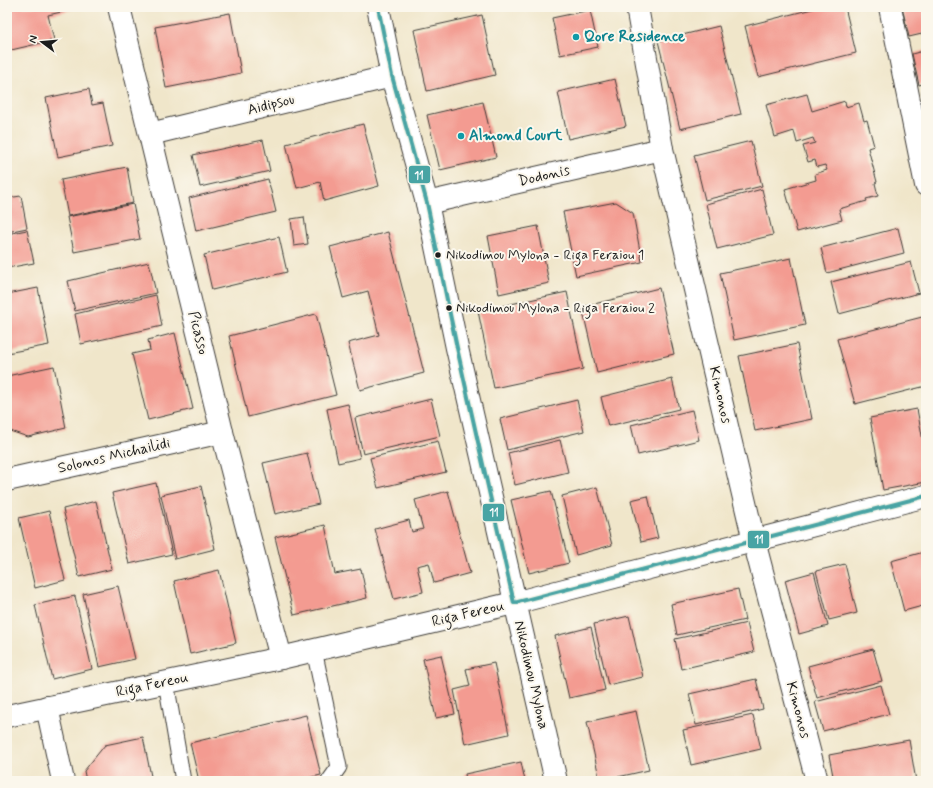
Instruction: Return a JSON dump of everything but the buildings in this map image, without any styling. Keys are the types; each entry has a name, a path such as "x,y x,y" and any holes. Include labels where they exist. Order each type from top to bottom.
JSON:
{"street":[{"name":"Picasso","path":"119,7 222,432 281,658"},
{"name":"Nikodimou Mylona","path":"378,7 392,76 427,203 457,348 514,603 556,781"},
{"name":"Kimonos","path":"637,7 662,149 754,541 816,781"},
{"path":"890,7 926,185"},
{"name":"Aidipsou","path":"150,134 392,76"},
{"name":"Dodonis","path":"427,203 662,149"},
{"name":"Solonos Michailidi","path":"7,480 222,432"},
{"name":"Riga Fereou","path":"7,716 281,658 514,603 926,496"},
{"path":"47,707 63,781"}],"lane":[{"path":"314,650 338,767 329,781"},
{"path":"166,682 183,781"}],"transit line":[{"name":"11","path":"378,7 392,76 427,203 457,348 514,603 926,496"}],"place":[{"name":"Qore Residence","path":"576,37"},
{"name":"Almond Court","path":"461,136"},
{"name":"Nikodimou Mylona - Riga Feraiou 1","path":"438,255"},
{"name":"Nikodimou Mylona - Riga Feraiou 2","path":"449,308"}]}
